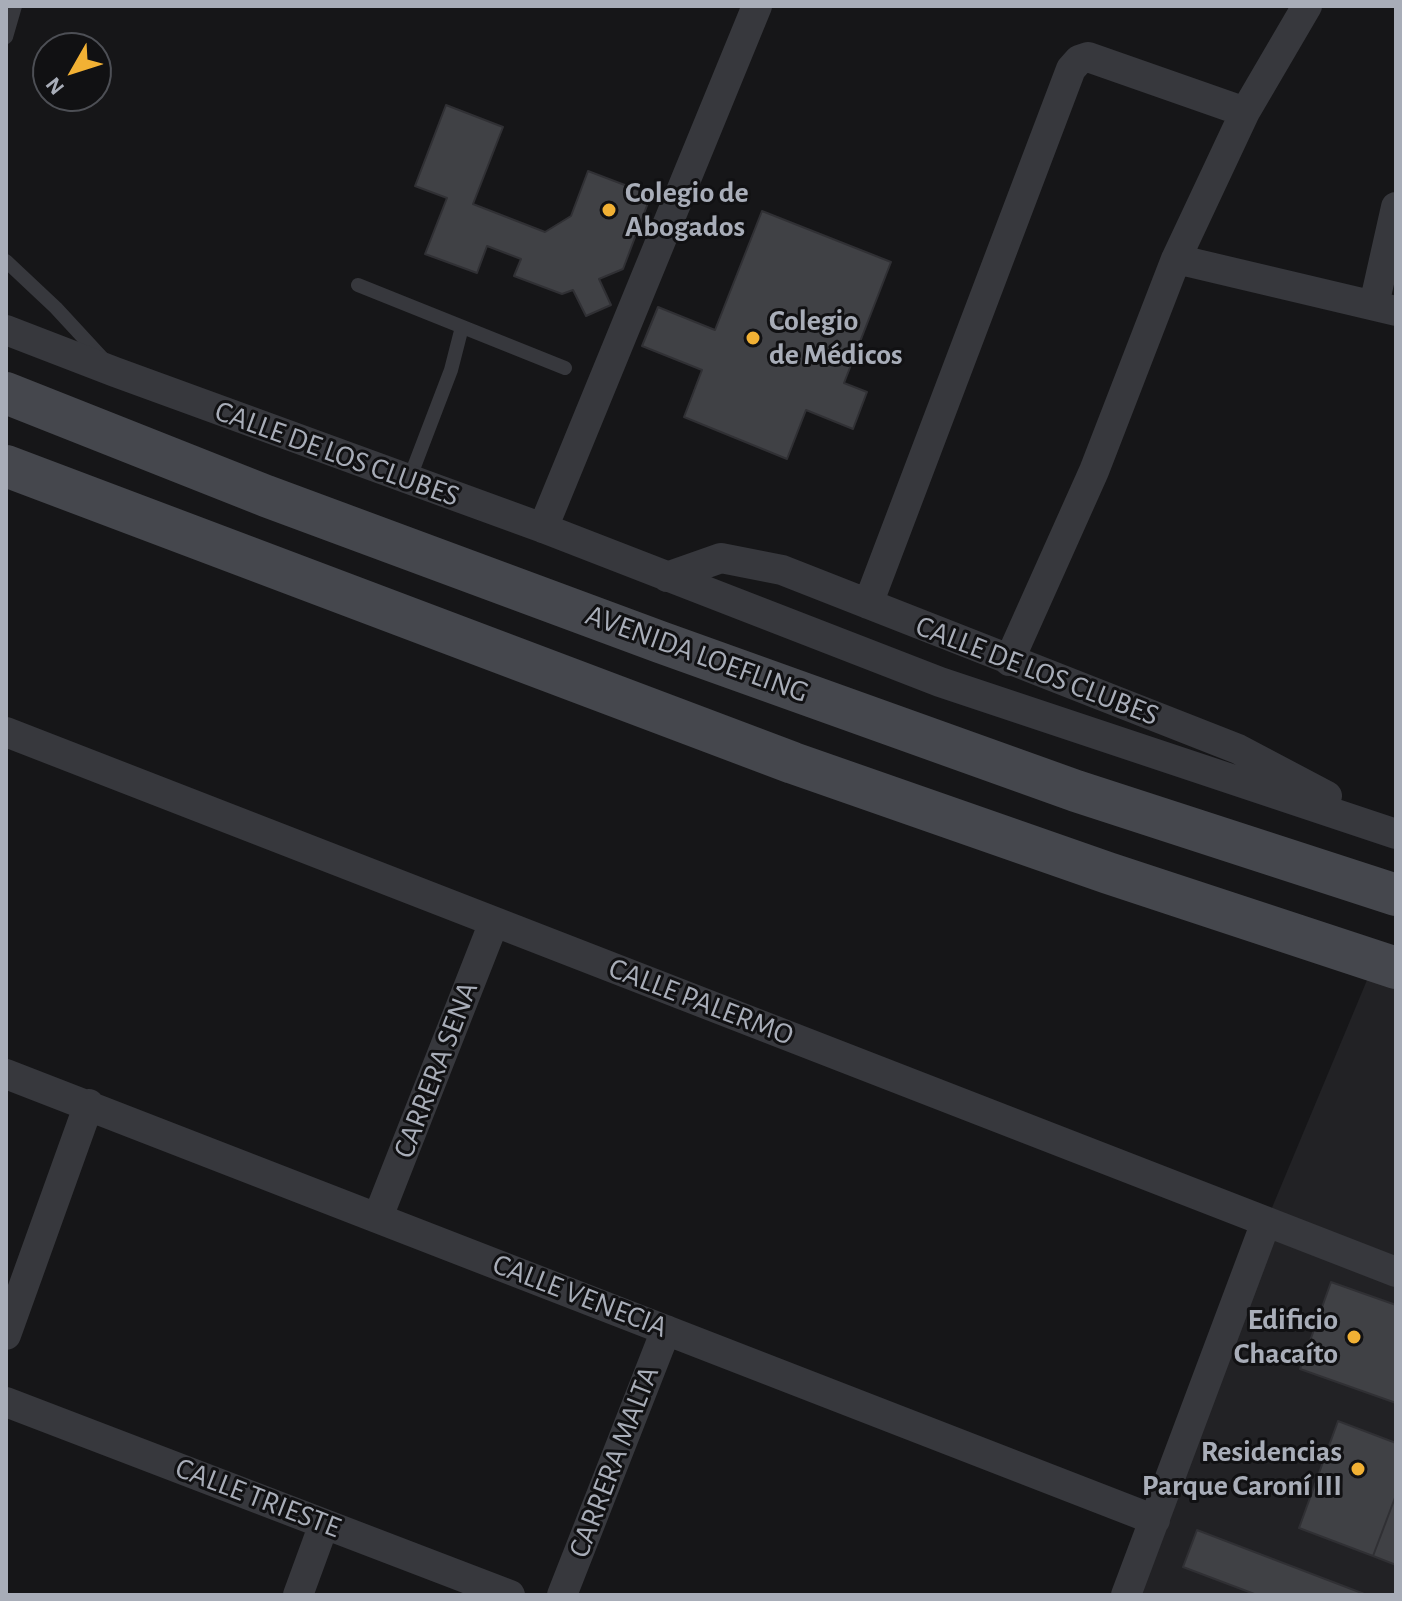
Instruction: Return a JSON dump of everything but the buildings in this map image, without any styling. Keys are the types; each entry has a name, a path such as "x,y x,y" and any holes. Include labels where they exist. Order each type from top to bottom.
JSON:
{"street":[{"path":"543,528 757,6"},
{"path":"1009,661 1094,471 1176,259 1245,112 1307,6"},
{"path":"868,604 1071,69 1079,60 1088,57 1245,112"},
{"path":"1176,259 1385,308 1396,207"},
{"name":"CALLE DE LOS CLUBES","path":"6,330 543,528 940,682 1396,833"},
{"name":"AVENIDA LOEFLING","path":"6,393 266,496 660,642 1076,791 1396,895"},
{"path":"6,466 793,763 1108,873 1396,968"},
{"name":"CALLE DE LOS CLUBES","path":"667,577 721,558 782,570 1238,749 1396,833"},
{"name":"CALLE PALERMO","path":"6,732 1396,1272"},
{"name":"CARRERA SENA","path":"378,1217 494,922"},
{"name":"CALLE VENECIA","path":"6,1074 1155,1520"},
{"path":"6,1335 89,1104"},
{"path":"1126,1595 1266,1222"},
{"name":"CARRERA MALTA","path":"562,1595 666,1330"},
{"name":"CALLE TRIESTE","path":"6,1402 510,1595"},
{"path":"298,1595 324,1524"}],"lane":[{"path":"6,37 15,6"},
{"path":"6,261 56,308 115,372"},
{"path":"358,285 565,368"},
{"path":"409,480 451,370 462,327"}],"shaded area":[{"path":"1375,961 1396,968 1396,1595 1126,1595 1266,1222"}],"place":[{"name":"Colegio de Abogados","path":"609,210"},
{"name":"Colegio de Médicos","path":"753,338"},
{"name":"Edificio Chacaíto","path":"1354,1337"},
{"name":"Residencias Parque Caroní III","path":"1358,1469"}]}
